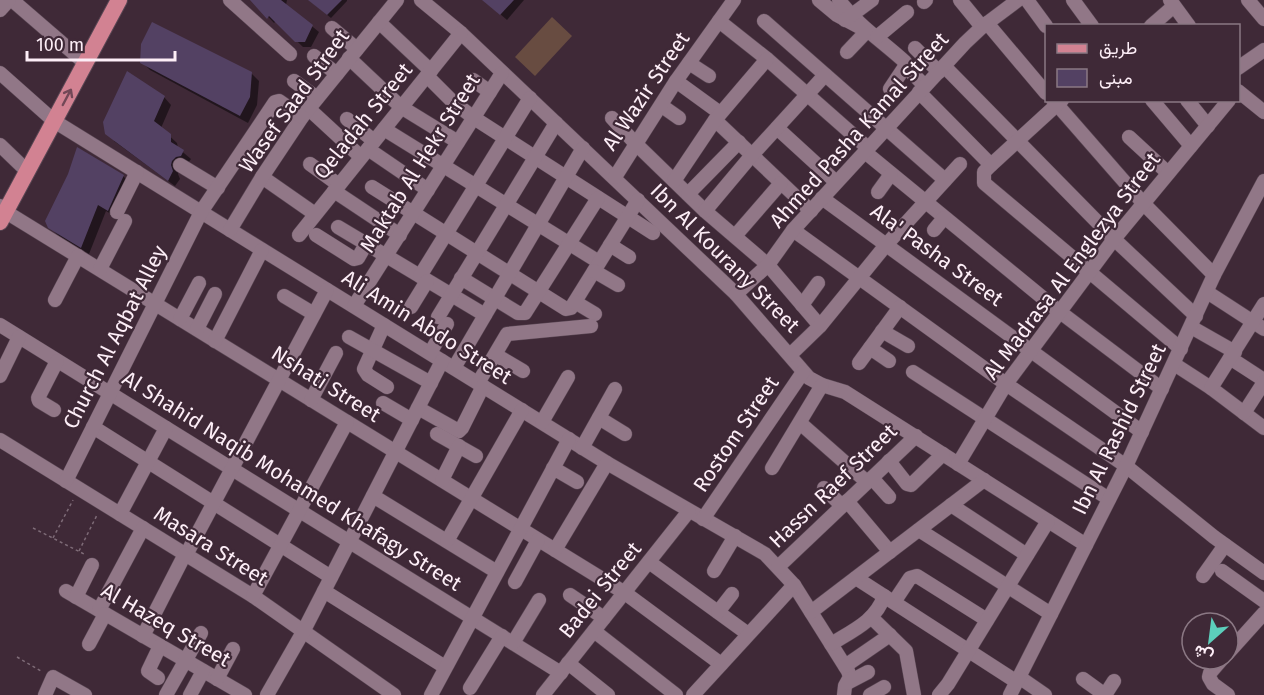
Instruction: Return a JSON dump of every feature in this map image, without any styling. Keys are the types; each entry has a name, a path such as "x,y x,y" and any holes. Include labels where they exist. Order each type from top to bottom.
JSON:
{"main road":[{"path":"2,213 27,171 118,0"}],"street":[{"path":"0,10 10,0 85,63"},
{"path":"230,0 290,54"},
{"name":"Ibn Al Kourany Street","path":"421,0 460,33 615,177 736,294 803,372 822,385 845,392 1086,545"},
{"name":"Al Wazir Street","path":"615,177 676,81 734,0"},
{"path":"819,0 872,34 906,64 890,89"},
{"path":"839,0 847,18"},
{"path":"847,18 872,0"},
{"path":"960,0 1045,91"},
{"path":"993,0 1002,12"},
{"name":"Ahmed Pasha Kamal Street","path":"736,294 768,265 793,230 941,69 984,25 1018,0"},
{"path":"1027,0 1045,24"},
{"path":"1073,0 1091,24"},
{"path":"1248,0 1264,19"},
{"name":"Wasef Saad Street","path":"230,230 262,177 309,108 379,22 390,2"},
{"path":"1153,24 1177,3 1188,24"},
{"path":"847,52 907,12"},
{"path":"719,21 807,94 925,203 1060,312 1162,388"},
{"path":"764,21 945,180"},
{"path":"379,22 429,73 452,101 474,118 653,233"},
{"path":"332,28 401,108 458,142"},
{"name":"Qeladah Street","path":"299,235 460,33"},
{"path":"915,48 941,69 1016,141 1193,321 1264,381 1244,413"},
{"path":"1240,67 1264,50"},
{"path":"314,56 337,74"},
{"path":"674,181 718,117 766,58"},
{"path":"689,63 709,76"},
{"path":"909,70 922,89 992,165"},
{"name":"Ali Amin Abdo Street","path":"0,73 54,121 582,448 765,554 794,585 845,666"},
{"name":"Maktab Al Hekr Street","path":"354,306 502,73"},
{"path":"705,211 752,155 825,75"},
{"path":"473,80 490,92"},
{"path":"294,81 309,108 428,190"},
{"path":"676,81 718,117 739,142 811,211"},
{"path":"1240,92 1264,112"},
{"path":"411,307 446,234 530,98"},
{"name":"Church Al Aqbat Alley","path":"71,484 93,427 201,212 275,102 279,100 309,108"},
{"path":"1181,349 987,188 982,177 984,172 1057,102 1143,203 1214,275"},
{"path":"1154,102 1191,146"},
{"path":"1189,102 1208,126"},
{"name":"Al Madrasa Al Englezya Street","path":"958,464 1006,384 1114,239 1227,102"},
{"path":"662,106 679,118"},
{"path":"612,118 705,211 768,265 820,327"},
{"path":"347,119 368,149"},
{"path":"430,353 451,294 556,123"},
{"path":"777,128 836,182"},
{"path":"384,129 569,244 618,285"},
{"path":"1130,137 1168,173"},
{"path":"688,194 739,142"},
{"path":"0,145 27,171"},
{"path":"267,695 303,632 431,383 448,365 485,315 583,148"},
{"path":"309,164 400,235"},
{"path":"790,355 820,327 886,245 960,164"},
{"path":"180,165 218,188"},
{"path":"100,269 137,172"},
{"path":"878,192 891,174"},
{"path":"262,177 315,214"},
{"name":"Ibn Al Rashid Street","path":"1010,695 1126,466 1214,275 1264,181"},
{"path":"735,236 782,183"},
{"path":"372,187 566,309 573,305 638,200"},
{"path":"461,278 518,314 523,314 598,198"},
{"name":"Ala' Pasha Street","path":"822,198 1142,432"},
{"name":"Nshati Street","path":"2,213 100,269 625,593 721,664"},
{"path":"934,230 944,218"},
{"path":"338,226 485,315"},
{"path":"793,230 1006,384 1126,466 1264,573"},
{"path":"316,234 353,259 358,258 377,270"},
{"path":"358,258 366,244"},
{"path":"610,245 629,258"},
{"path":"215,341 262,250"},
{"path":"55,300 78,256"},
{"path":"802,305 818,284"},
{"path":"208,289 234,304"},
{"path":"180,319 208,289"},
{"path":"197,329 208,289"},
{"path":"143,636 327,290"},
{"path":"1207,292 1259,326"},
{"path":"284,296 314,314"},
{"path":"1211,388 1232,355 1259,326 1264,304"},
{"path":"383,403 459,430 508,333 593,320 573,305"},
{"path":"859,363 900,307"},
{"name":"Al Shahid Naqib Mohamed Khafagy Street","path":"0,325 472,618 565,668 608,695"},
{"path":"384,325 364,366 364,371 387,387"},
{"path":"882,331 908,346"},
{"path":"0,376 19,337"},
{"path":"349,337 431,383"},
{"path":"870,348 889,362"},
{"path":"311,400 336,353"},
{"path":"496,355 523,371"},
{"path":"54,410 38,398 57,361"},
{"path":"1174,364 1211,388 1264,428"},
{"name":"Rostom Street","path":"703,519 803,372"},
{"path":"913,372 1109,499"},
{"path":"542,423 568,377"},
{"path":"772,468 822,385"},
{"path":"582,448 615,389"},
{"path":"447,541 522,410"},
{"path":"599,418 625,434"},
{"path":"253,596 346,422"},
{"path":"800,423 889,497"},
{"path":"93,427 331,577"},
{"path":"119,513 166,428"},
{"path":"437,434 476,456"},
{"name":"Hassn Raef Street","path":"778,567 916,436"},
{"path":"430,695 568,439"},
{"name":"Masara Street","path":"0,440 253,596 394,695"},
{"path":"441,480 459,446"},
{"path":"889,461 911,485 943,454"},
{"path":"555,550 607,463"},
{"path":"553,468 577,482"},
{"path":"811,612 984,480"},
{"path":"71,484 78,482 116,504 119,513"},
{"path":"824,488 845,504 890,552"},
{"path":"373,496 497,572"},
{"path":"951,505 1027,555"},
{"name":"Badei Street","path":"550,693 565,668 689,511"},
{"path":"939,695 969,651 1048,521"},
{"path":"89,644 143,528"},
{"path":"919,530 1051,614"},
{"path":"714,571 735,536"},
{"path":"515,582 538,540"},
{"path":"1203,576 1225,545"},
{"name":"Al Hazeq Street","path":"88,560 71,594 245,695"},
{"path":"649,562 748,634"},
{"path":"1222,571 1264,601"},
{"path":"831,644 872,618 881,606 910,578 915,576 987,620"},
{"path":"856,578 969,651 1045,695"},
{"path":"693,695 794,585"},
{"path":"324,591 446,667"},
{"path":"718,612 732,594"},
{"path":"570,595 604,618"},
{"path":"470,688 539,600"},
{"path":"1240,639 1264,613"},
{"path":"872,618 906,651 914,695"},
{"path":"594,632 676,695"},
{"path":"166,695 201,633"},
{"path":"846,689 849,674 845,666 890,634"},
{"path":"158,678 148,671 160,646"},
{"path":"217,679 233,649"},
{"path":"190,695 203,671"},
{"path":"1212,671 1210,681 1228,695"},
{"path":"846,689 868,672"},
{"path":"45,695 53,677 85,695"},
{"path":"1083,679 1105,695 1114,681"}],"path":[{"path":"53,538 71,484"},
{"path":"79,552 103,504"},
{"path":"33,528 79,552 88,560"},
{"path":"17,657 53,677"}],"shaded area":[{"path":"552,17 572,36 535,76 515,57"}],"building":[{"path":"250,0 281,0 313,25 305,42 295,42 269,16 267,19"},
{"path":"308,0 342,0 327,15"},
{"path":"482,0 514,0 500,15"},
{"path":"152,22 252,72 250,97 240,116 140,63 141,44"},
{"path":"127,71 165,96 154,121 171,134 171,142 184,150 181,156 172,161 173,171 168,181 105,134 103,122"},
{"path":"77,147 124,175 108,211 98,205 81,248 48,228 45,221 68,174"}]}
